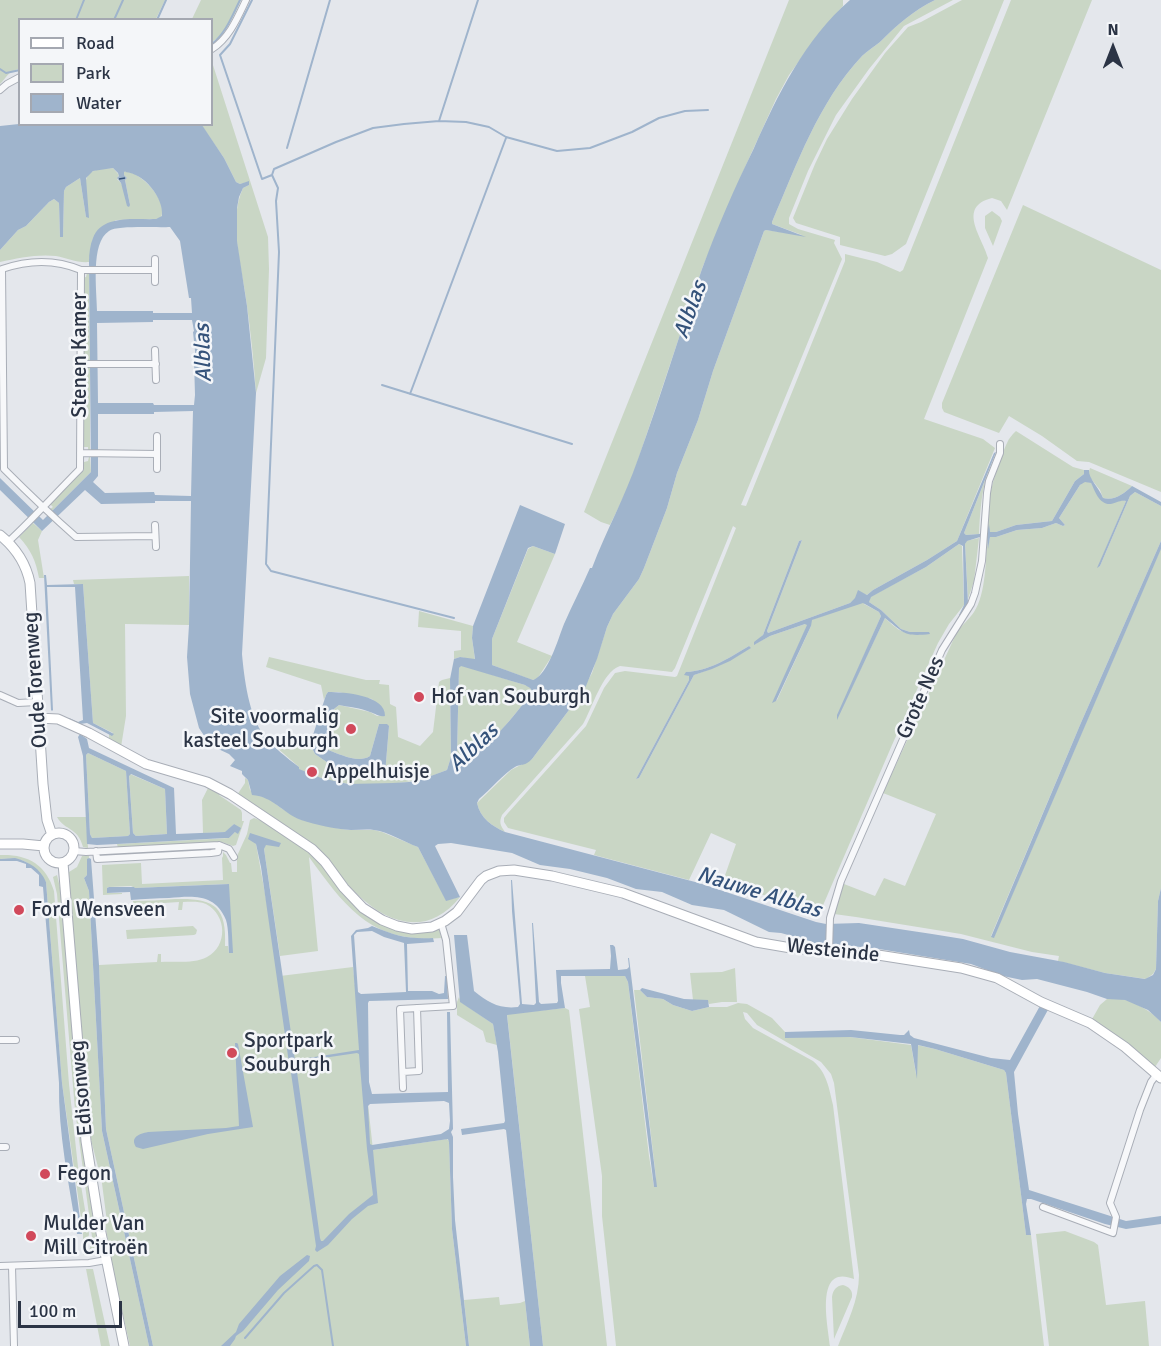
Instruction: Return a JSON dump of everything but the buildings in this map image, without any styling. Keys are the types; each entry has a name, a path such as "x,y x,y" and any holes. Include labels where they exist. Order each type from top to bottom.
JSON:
{"street":[{"path":"213,48 232,28 246,0"},
{"path":"0,90 18,78"},
{"path":"155,259 155,282"},
{"name":"Stenen Kamer","path":"4,538 27,523 80,469 84,453 81,270 70,265 36,262 2,269 2,462 4,469 40,509"},
{"path":"81,270 155,270"},
{"path":"155,350 156,380"},
{"path":"84,364 156,364"},
{"path":"157,436 157,470"},
{"name":"Grote Nes","path":"829,949 830,921 841,881 937,661 949,637 971,604 975,593 982,561 989,481 1000,453 1000,444"},
{"path":"84,453 157,454"},
{"path":"40,509 48,512 76,537 155,536"},
{"path":"155,525 156,547"},
{"name":"Oude Torenweg","path":"4,538 19,554 30,583 46,812 52,835"},
{"path":"0,695 18,703 37,702"},
{"path":"38,718 56,718 146,764 207,782 230,794 312,849 363,908 382,920 412,929 432,927 441,923 446,940 453,1006 400,1009 403,1088"},
{"path":"61,834 69,837 72,842 74,851 70,859 63,863 48,860 44,853 46,840 52,835 61,834"},
{"path":"0,844 44,846"},
{"path":"74,851 96,851 97,859 211,853 218,852 219,845 229,849 234,857"},
{"name":"Edisonweg","path":"63,863 86,1141 106,1260 124,1346"},
{"name":"Westeinde","path":"441,923 457,912 486,876 499,871 514,870 552,876 623,893 756,942 791,948 829,949 878,955 961,968 997,978 1041,1002 1090,1023 1125,1047 1159,1076"},
{"path":"403,1072 419,1071 417,1008"},
{"path":"0,1040 16,1040"},
{"path":"1043,1208 1113,1233 1116,1217 1110,1203 1151,1082 1159,1076"},
{"path":"0,1266 89,1263 106,1260"},
{"path":"12,1266 14,1346"}],"green space":[{"path":"0,0 165,0 156,18 18,18 18,69 10,73 0,84"},
{"path":"201,0 241,0 226,29 213,41 213,18 192,18"},
{"path":"789,0 843,0 843,6 818,35 789,75 776,99 703,266 629,486 610,525 601,522 584,512"},
{"path":"935,0 953,0 904,26 836,115 808,171 789,218 789,224 798,229 835,240 834,243 842,259 741,505 746,506 845,261 845,254 877,262 900,272 903,270 1011,0 1092,0 1007,210 1001,201 992,198 981,202 975,208 975,224 988,258 924,419 983,439 995,448 957,541 867,595 862,593 850,603 768,633 802,540 799,541 763,635 755,644 770,636 808,624 773,702 777,700 811,626 811,620 859,603 864,603 879,612 881,616 837,718 885,618 904,632 914,633 929,632 910,632 901,629 869,602 870,597 926,567 959,544 962,546 964,605 938,643 821,910 798,907 723,881 736,844 711,833 689,880 594,855 596,850 508,828 504,822 508,813 586,726 604,688 615,673 625,671 677,676 736,528 733,526 672,672 620,666 608,675 583,724 502,815 500,824 505,832 500,830 484,817 477,803 511,770 532,759 578,698 592,673 613,614 639,579 644,568 764,231 802,235 772,224 772,222 821,114 847,74 862,56 906,19","holes":["749,646 750,648 709,670 694,675 639,778 636,779 689,680 686,672 711,666"]},
{"path":"962,0 1004,0 906,244 885,256 840,245 840,237 796,223 793,218 827,139 885,53 908,27"},
{"path":"213,65 268,237 266,358 256,393 250,328 236,231 238,202 243,188 249,185 248,182 240,184 236,182 224,158 202,126 213,126"},
{"path":"113,168 119,175 117,179 130,205 124,171 136,175 148,184 160,200 161,218 116,220 93,239 89,262 49,256 0,262 0,250 18,230 26,226 54,199 59,203 60,237 63,236 64,191 66,187 80,178 86,217 86,180 88,176 97,170"},
{"path":"1023,205 1161,270 1161,492 1089,462 1077,461 1009,416 999,433 944,412 942,408 942,403"},
{"path":"992,211 1002,221 993,246 985,228 985,216"},
{"path":"89,273 90,361 83,358 83,278"},
{"path":"90,368 90,450 84,447 83,373 87,372"},
{"path":"1016,431 1073,467 1084,470 1084,474 1075,481 1052,521 1016,525 990,532 987,513 995,474 1009,440"},
{"path":"89,457 91,472 52,511 50,509 53,507 50,504 84,470 84,462 88,461"},
{"path":"1090,468 1132,486 1119,496 1111,499 1103,498 1100,490 1088,475"},
{"path":"987,475 982,497 979,534 966,535 964,533"},
{"path":"1085,481 1091,483 1109,504 1121,500 1126,501 1098,567 1130,496 1135,492 1161,506 1161,541 991,936 994,937 1161,548 1161,888 1158,901 1156,969 1146,979 1105,973 1058,961 1059,956 1032,952 961,934 834,914 844,884 875,896 884,878 905,886 936,814 883,793 956,634 978,605 985,576 987,538 988,547 990,537 1017,530 1042,528 1056,523 1065,525 1059,518"},
{"path":"33,523 42,531 38,540 44,578 39,578 32,556 19,537"},
{"path":"979,538 974,581 968,599 965,544 966,541"},
{"path":"533,546 555,554 517,642 552,656 537,679 532,680 492,665 492,639 528,549"},
{"path":"189,576 189,625 125,624 126,716 121,747 109,740 109,734 113,733 93,723 83,584 74,584 73,580"},
{"path":"419,611 473,626 475,660 460,657 454,659 454,651 461,650 461,631 418,627"},
{"path":"269,657 366,680 380,680 379,684 389,685 390,704 396,707 398,737 420,746 433,732 439,682 450,678 451,757 447,770 410,781 370,784 330,781 298,769 299,767 268,740 312,748 315,754 337,769 385,774 389,726 379,724 370,756 365,758 349,758 328,750 327,730 334,709 339,705 370,712 377,716 385,716 372,699 328,692 324,700 321,685 266,667"},
{"path":"461,665 526,685 531,688 532,692 501,730 484,747 464,761 457,754 459,668"},
{"path":"88,753 126,771 130,834 128,836 92,838 90,834 86,755"},
{"path":"130,774 165,789 167,834 136,836 133,833"},
{"path":"245,778 248,780 250,790 259,796 268,798 299,819 348,830 374,830 418,847 446,900 460,897 448,909 422,922 396,919 383,913 357,894 314,846 237,795 245,783"},
{"path":"209,786 221,792 219,795 241,810 242,821 244,821 236,845 222,842 118,848 117,844 229,838 235,832 234,824 226,832 203,833 202,800"},
{"path":"57,817 86,817 88,848 83,847 75,832"},
{"name":"Sportpark Souburgh","path":"254,818 265,822 311,853 382,923 439,928 441,938 396,935 379,928 363,919 349,907 309,857 318,951 280,956 264,849 265,845 271,845 262,838 250,834 256,844 280,976 353,967 373,1150 447,1139 449,1141 452,1229 466,1346 153,1346 106,1129 99,965 157,962 158,954 161,954 161,962 196,961 207,957 219,946 221,923 218,915 206,904 183,902 182,910 178,910 179,902 133,905 133,901 188,899 208,903 220,913 225,932 225,946 228,946 229,953 229,884 109,887 107,893 122,894 103,895 102,865 141,863 142,884 223,880 223,852 231,863 232,872 237,872 237,856 247,834 250,820"},
{"path":"0,855 19,856 34,862 46,874 54,891 69,1084 78,1167 89,1234 85,1255 83,1255 83,1232 62,1083 46,882 27,863 16,859 0,859"},
{"path":"82,856 89,856 87,875 84,878 89,891 102,1131 149,1346 130,1346 112,1265 100,1168 90,1136 84,1084 69,872 77,867"},
{"path":"57,875 62,896 86,1163 97,1239 96,1247 89,1253 92,1237 75,1110 57,894 53,877"},
{"path":"193,926 197,930 194,935 127,939 126,930"},
{"path":"735,968 737,1002 709,1004 707,1000 693,1000 690,973 722,972"},
{"path":"585,976 625,976 628,982 654,1187 656,1178 634,990 640,990 647,997 663,999 692,1011 709,1007 727,1007 738,1003 747,1004 772,1018 785,1032 785,1037 850,1037 911,1045 916,1074 917,1045 1004,1070 1026,1235 1031,1235 1044,1346 838,1346 855,1302 859,1275 834,1083 831,1074 821,1062 757,1025 747,1013 743,1012 745,1019 753,1028 813,1061 827,1081 833,1105 854,1279 841,1276 833,1280 828,1288 826,1311 830,1346 616,1346 602,1216 602,1176 579,1009 590,1007"},
{"path":"459,997 461,1002 493,1024 497,1045 486,1042 483,1031 457,1015"},
{"path":"1118,998 1141,1007 1161,1022 1161,1058 1155,1067 1129,1045 1091,1021 1100,1005 1107,999"},
{"path":"565,1008 569,1010 607,1346 543,1346 507,1014"},
{"path":"1065,1231 1098,1245 1106,1305 1145,1301 1149,1346 1049,1346 1036,1234"},
{"path":"86,1269 93,1269 110,1346 101,1346"},
{"path":"843,1285 850,1289 852,1297 834,1339 832,1297 835,1289"},
{"path":"499,1297 500,1305 525,1301 530,1346 469,1346 464,1300"}],"water":[{"name":"Alblas","path":"850,0 935,0 906,19 862,56 847,74 821,114 772,222 772,224 806,237 764,231 644,568 639,579 613,614 586,686 532,759 515,767 501,778 477,803 487,821 505,832 699,883 816,922 859,923 963,939 1105,973 1145,979 1153,975 1156,969 1158,901 1161,888 1161,1022 1148,1010 1125,1000 1107,999 1037,979 1022,980 1003,976 971,964 879,949 816,944 781,933 769,932 724,910 692,905 662,892 636,889 607,878 540,865 512,853 451,843 435,846 460,897 446,901 418,847 380,831 339,829 301,820 272,802 252,795 248,780 242,771 230,766 235,760 229,754 214,747 207,749 207,740 199,728 190,694 187,657 191,501 101,504 85,490 42,531 0,490 0,478 43,520 91,472 89,253 91,244 97,230 104,225 120,220 156,219 162,216 162,209 156,194 146,182 132,173 124,172 127,178 125,180 129,207 117,178 118,173 113,168 93,171 86,178 89,218 86,217 80,178 66,187 64,191 63,237 60,237 59,203 54,199 26,226 18,230 0,250 0,126 18,124 18,126 203,126 224,158 236,182 240,184 249,181 249,185 243,188 239,197 237,241 247,306 256,393 242,654 251,708 259,727 280,752 299,769 321,778 348,784 409,782 447,770 451,757 450,679 454,659 460,657 475,659 473,626 520,505 565,524 555,554 533,546 528,548 492,639 492,665 533,680 543,671 552,656 567,617 592,568 627,487 655,412 702,269 733,193 783,88 819,32","holes":["170,227 180,241 192,313 97,311 96,268 99,246 103,237 109,231 120,228","153,320 192,320 196,360 194,360 194,405 98,403 97,323 153,322","193,411 191,496 155,495 154,492 105,493 93,482 98,476 98,414","461,666 525,685 532,692 501,730 464,760 457,754 459,668"]},
{"path":"996,452 964,533 966,535 987,532 989,524 990,532 996,532 1016,525 1052,521 1075,481 1084,474 1084,470 1089,470 1103,498 1111,499 1119,496 1132,486 1161,502 1161,506 1135,492 1130,496 1100,566 1097,568 1126,501 1111,504 1103,502 1091,483 1085,482 1080,485 1059,518 1065,525 1063,526 1056,523 1042,528 1017,530 990,537 988,549 987,538 980,537 967,541 965,544 968,603 960,615 964,605 963,546 959,544 926,567 871,597 869,602 901,629 910,632 929,632 930,634 905,633 885,618 837,720 837,715 881,616 879,612 863,603 812,620 776,701 772,703 807,625 770,636 754,645 754,642 763,635 799,541 802,540 768,633 850,603 858,590 867,595 957,541"},
{"path":"1161,541 1161,549 994,938 991,937 1080,725"},
{"path":"44,575 46,575 47,585 83,584 93,723 114,734 112,736 87,723 80,724 68,719 78,722 83,720 75,587 47,587 53,710 51,710"},
{"path":"749,646 751,648 730,661 694,675 639,778 636,779 689,680 689,676 684,675 686,672 711,666"},
{"path":"328,692 363,696 379,703 385,716 339,705 334,709 325,742 328,750 349,758 365,758 370,756 379,724 387,724 389,726 385,774 337,769 315,754 312,748 313,735"},
{"path":"80,734 87,739 89,748 174,788 176,834 225,832 234,824 241,828 238,834 235,832 229,838 87,844 83,756 78,737","holes":["88,753 126,771 130,834 128,836 92,838 90,834 86,755","131,774 165,789 167,834 136,836 133,833 129,776"]},
{"path":"250,833 281,843 279,847 266,845 264,849 295,1060 359,1050 351,936 356,930 372,926 402,936 433,938 434,942 407,944 408,991 444,993 445,976 447,976 448,999 369,1001 369,1082 372,1094 448,1092 447,1012 450,1012 453,1129 451,1132 455,1220 469,1346 466,1346 452,1229 448,1139 373,1150 378,1203 368,1206 352,1219 328,1245 317,1252 315,1250 291,1073 297,1072 320,1238 323,1241 349,1214 373,1195 359,1054 289,1063 261,867 256,844 248,839","holes":["372,931 404,943 406,992 361,994 358,992 354,935 357,932","444,1101 449,1103 450,1121 449,1129 441,1134 370,1144 368,1106 370,1104"]},
{"path":"15,858 34,866 46,882 62,1083 82,1234 77,1234 62,1140 43,887 39,886 39,875 31,868 26,868 26,864 17,861 0,861 0,859"},
{"path":"87,859 91,859 99,965 106,1129 153,1346 149,1346 102,1131 89,891 84,878 87,875"},
{"path":"511,880 522,1004 534,1005 536,1003 532,923 541,1004 558,1001 556,970 610,969 610,945 615,947 618,970 629,967 629,958 657,1187 654,1187 628,982 625,976 561,976 565,1008 507,1015 543,1346 530,1346 506,1130 462,1135 461,1129 505,1121 493,1024 460,1002 454,935 467,935 474,991 494,1004 518,1007 520,1004"},
{"path":"229,884 233,953 229,953 226,920 216,905 209,901 195,897 131,900 130,892 107,893 109,887"},
{"path":"642,988 684,999 708,1000 709,1007 692,1011 663,999 647,997 640,990"},
{"path":"1041,1004 1049,1008 1014,1072 1029,1190 1126,1221 1161,1216 1161,1224 1126,1229 1027,1199 1031,1235 1026,1235 1004,1070 918,1045 917,1079 911,1044 850,1037 785,1038 785,1032 851,1030 904,1035 909,1030 910,1035 914,1038 991,1058 1010,1060"},
{"path":"235,1043 238,1044 253,1127 208,1134 143,1149 136,1147 135,1138 148,1132 239,1126"},
{"path":"307,1255 310,1256 309,1261 278,1290 236,1336 230,1346 221,1346 236,1332 239,1324 280,1276"}],"waterway":[{"path":"77,18 84,0"},
{"path":"115,18 123,0"},
{"path":"158,18 166,0"},
{"path":"213,43 225,29 240,0"},
{"path":"252,0 230,44 220,55 262,179 272,175 274,169 373,128 439,121 466,122 489,127 506,137 557,151 590,148 632,132 659,118 685,111 708,110"},
{"path":"287,148 330,0"},
{"path":"439,121 478,0"},
{"path":"0,69 6,73 18,70"},
{"path":"410,394 506,138"},
{"path":"272,175 278,188 276,201 279,252 266,564 271,571 454,618"},
{"path":"382,385 572,444"},
{"path":"245,1338 284,1293 317,1265 322,1270 333,1346"}],"ferry route":[{"path":"119,179 125,178"}],"place":[{"name":"Hof van Souburgh","path":"419,697"},
{"name":"Site voormalig kasteel Souburgh","path":"351,729"},
{"name":"Appelhuisje","path":"312,772"},
{"name":"Ford Wensveen","path":"19,910"},
{"name":"Sportpark Souburgh","path":"232,1053"},
{"name":"Fegon","path":"45,1174"},
{"name":"Mulder Van Mill Citroën","path":"31,1236"}],"water label":[{"name":"Nauwe Alblas","path":"759,893"}]}
